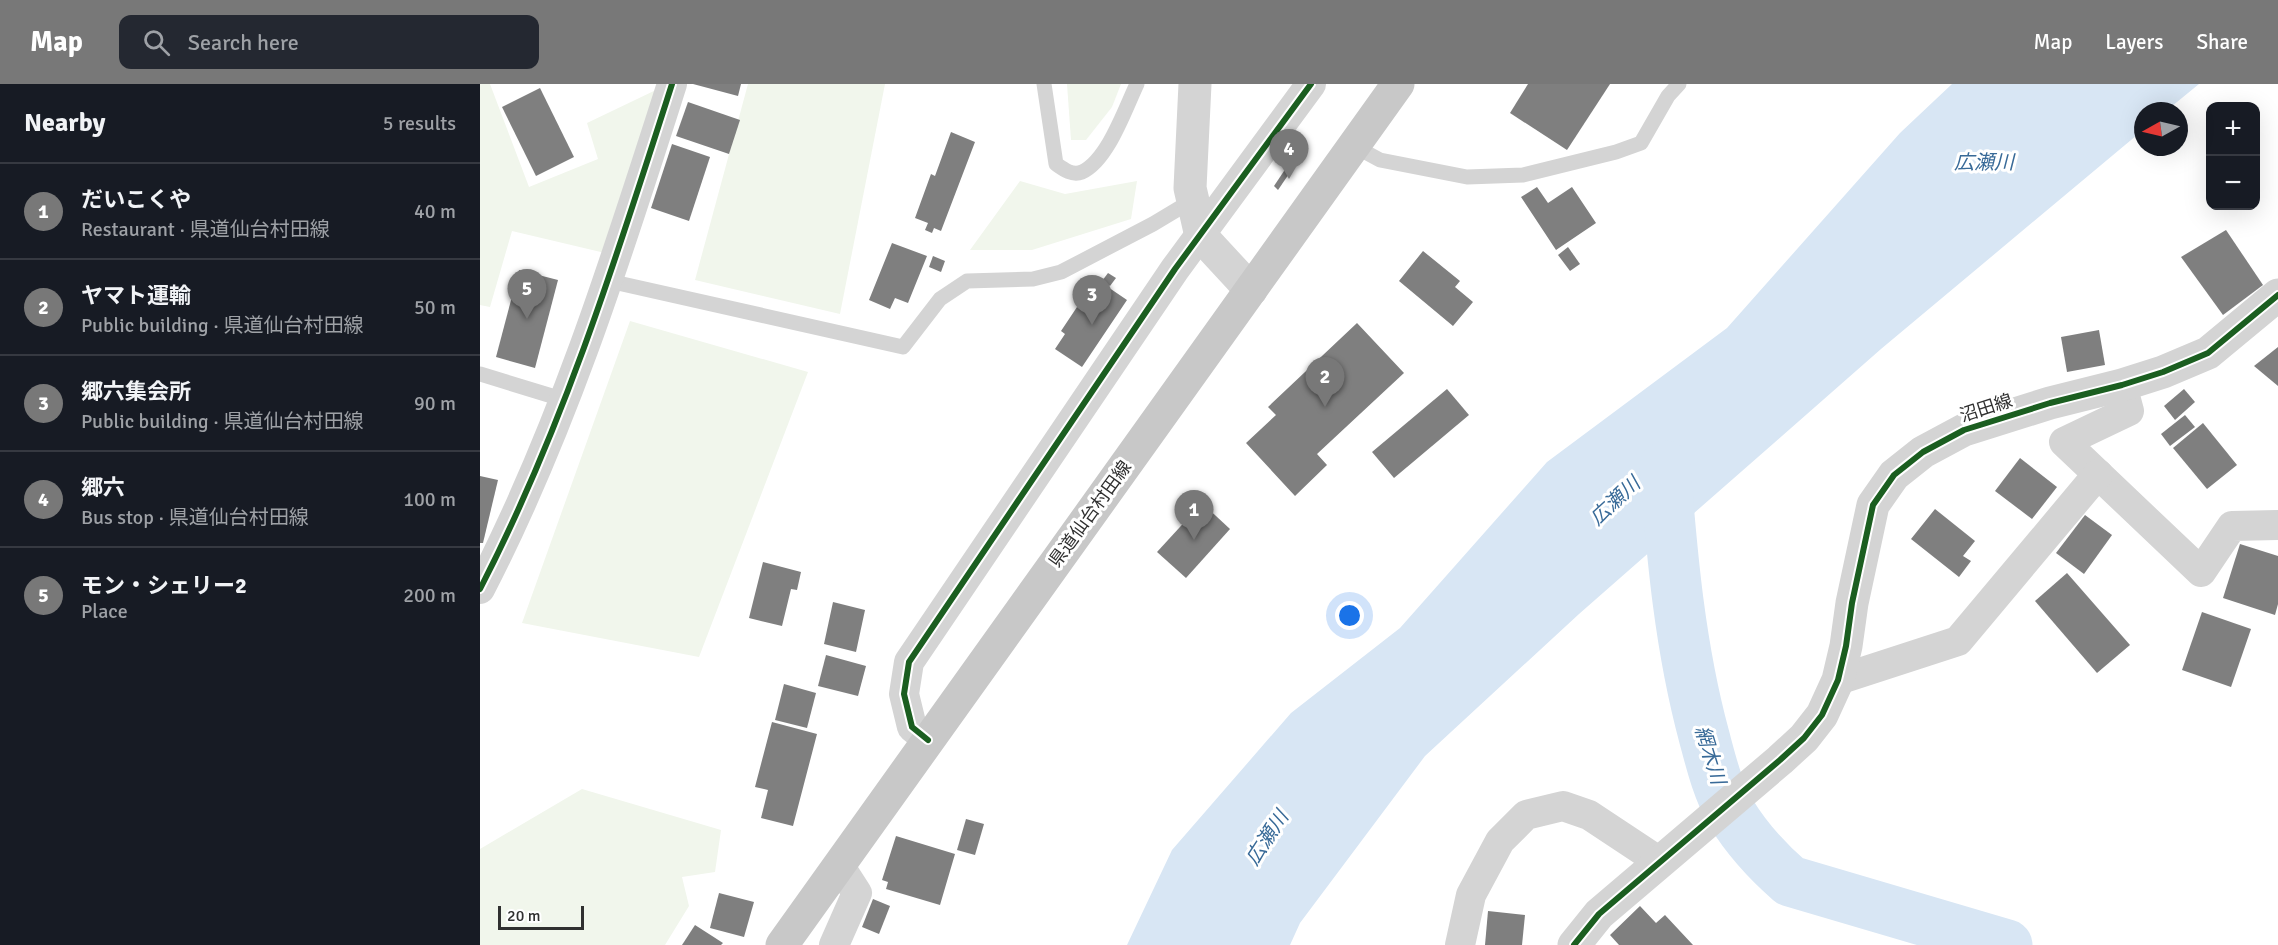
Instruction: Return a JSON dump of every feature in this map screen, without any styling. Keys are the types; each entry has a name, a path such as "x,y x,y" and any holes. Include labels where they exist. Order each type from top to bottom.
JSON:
{"main road":[{"name":"県道仙台村田線","path":"782,945 1398,84"}],"street":[{"path":"483,577 507,537 565,400 609,281 672,84"},
{"path":"1195,84 1190,188 1201,236 1251,290"},
{"path":"928,740 912,727 904,694 909,662 1168,279 1311,84"},
{"name":"沼田線","path":"1574,945 1599,914 1780,760 1804,738 1822,715 1838,680 1873,505 1894,476 1923,452 1964,430 2050,403 2122,385 2163,372 2208,353 2278,295"},
{"path":"2122,385 2128,411 2064,442 2201,572 2232,526 2278,525"},
{"path":"1838,680 1958,641 2098,474"},
{"path":"1460,945 1471,895 1500,841 1526,815 1563,806 1589,814 1660,862"},
{"path":"834,945 856,893 839,865"}],"lane":[{"path":"1044,84 1056,165 1069,173 1081,173 1102,155 1137,84"},
{"path":"1354,146 1380,160 1467,177 1523,175 1616,152 1641,143 1668,96 1679,84"},
{"path":"609,281 903,347 940,299 967,281 1033,279 1060,272 1153,224 1193,200"},
{"path":"480,374 565,400"}],"shaded area":[{"path":"480,84 490,84 529,187 598,159 587,123 658,89 605,253 512,231 490,307 480,305"},
{"path":"748,84 885,84 840,314 695,280"},
{"path":"1067,84 1121,84 1112,107 1086,140 1071,140"},
{"path":"1020,181 1065,194 1137,181 1131,219 1032,250 970,250"},
{"path":"630,321 808,372 699,657 522,623"},
{"path":"582,789 721,830 715,872 682,877 689,906 665,945 480,945 480,849"}],"water":[{"name":"広瀬川","path":"1952,84 2199,84 2177,102 2134,102 2134,138 1881,349 1579,614 1425,756 1300,923 1290,945 1127,945 1172,850 1291,713 1400,628 1547,462 1727,328 1900,133"}],"building":[{"path":"693,84 741,84 738,96"},
{"path":"1528,84 1610,84 1567,150 1510,113"},
{"path":"540,88 574,157 536,176 502,107"},
{"path":"688,102 740,120 729,154 676,136"},
{"path":"951,132 975,142 941,231 934,228 932,233 925,230 928,223 915,218 931,174 935,176"},
{"path":"672,144 710,157 689,221 651,208"},
{"path":"1288,165 1293,168 1278,190 1274,186"},
{"path":"1537,187 1548,203 1572,187 1596,223 1556,250 1521,197"},
{"path":"2226,230 2263,285 2223,315 2181,257"},
{"path":"892,243 927,256 908,303 895,298 890,309 869,300"},
{"path":"1568,247 1580,264 1570,271 1558,255"},
{"path":"1423,251 1460,281 1455,287 1473,302 1453,326 1399,281"},
{"path":"933,256 945,261 941,272 929,267"},
{"path":"519,270 558,280 535,368 496,357"},
{"path":"1108,273 1116,278 1110,286 1102,281"},
{"path":"1099,281 1127,300 1082,367 1055,349 1065,334 1061,331 1077,307 1081,309"},
{"path":"1357,323 1404,373 1317,454 1327,465 1295,496 1246,443 1276,415 1268,407"},
{"path":"2099,330 2105,365 2067,372 2061,337"},
{"path":"2278,347 2278,386 2254,366"},
{"path":"1447,389 1469,415 1394,478 1372,452"},
{"path":"2184,389 2195,402 2175,420 2164,406"},
{"path":"2185,415 2195,427 2170,446 2161,434"},
{"path":"2203,423 2237,465 2207,489 2173,448"},
{"path":"2020,458 2057,487 2032,519 1995,491"},
{"path":"480,476 498,480 483,543 480,543"},
{"path":"1202,503 1230,529 1186,578 1157,552"},
{"path":"1935,509 1975,541 1963,556 1971,561 1959,577 1911,539"},
{"path":"2085,515 2112,535 2084,574 2056,553"},
{"path":"2240,544 2278,556 2278,604 2275,615 2223,598"},
{"path":"763,562 801,572 797,590 791,589 782,626 749,618"},
{"path":"2067,573 2130,645 2097,673 2035,601"},
{"path":"833,602 865,610 856,652 824,644"},
{"path":"2202,612 2251,629 2231,687 2182,670"},
{"path":"826,655 866,666 858,696 818,686"},
{"path":"784,684 816,693 807,728 775,720"},
{"path":"772,722 817,734 793,826 761,818 768,790 755,787"},
{"path":"966,819 984,824 975,855 957,850"},
{"path":"896,836 955,854 940,905 886,889 888,882 882,880"},
{"path":"719,893 754,902 744,937 710,928"},
{"path":"873,899 890,906 879,934 862,927"},
{"path":"1640,906 1656,923 1665,915 1693,945 1619,945 1610,935"},
{"path":"1488,911 1525,915 1522,945 1485,945"},
{"path":"695,925 723,943 721,945 682,945"}],"waterway":[{"name":"網木川","path":"1665,466 1678,602 1696,703 1718,785 1726,804 1744,832 1765,858 1790,881 2007,945"}],"cycle path":[{"path":"480,589 510,528 563,404 609,277 672,84"},
{"path":"928,740 912,727 904,694 909,662 1175,269 1311,84"},
{"path":"1574,945 1599,914 1780,760 1804,738 1822,715 1838,680 1873,505 1894,475 1923,452 1964,430 2050,403 2122,385 2163,372 2208,353 2278,295"}],"place":[{"name":"郷六","path":"1289,179"},
{"name":"モン・シェリー2","path":"527,319"},
{"name":"郷六集会所","path":"1092,325"},
{"name":"ヤマト運輸","path":"1325,407"},
{"name":"だいこくや","path":"1194,540"}]}
